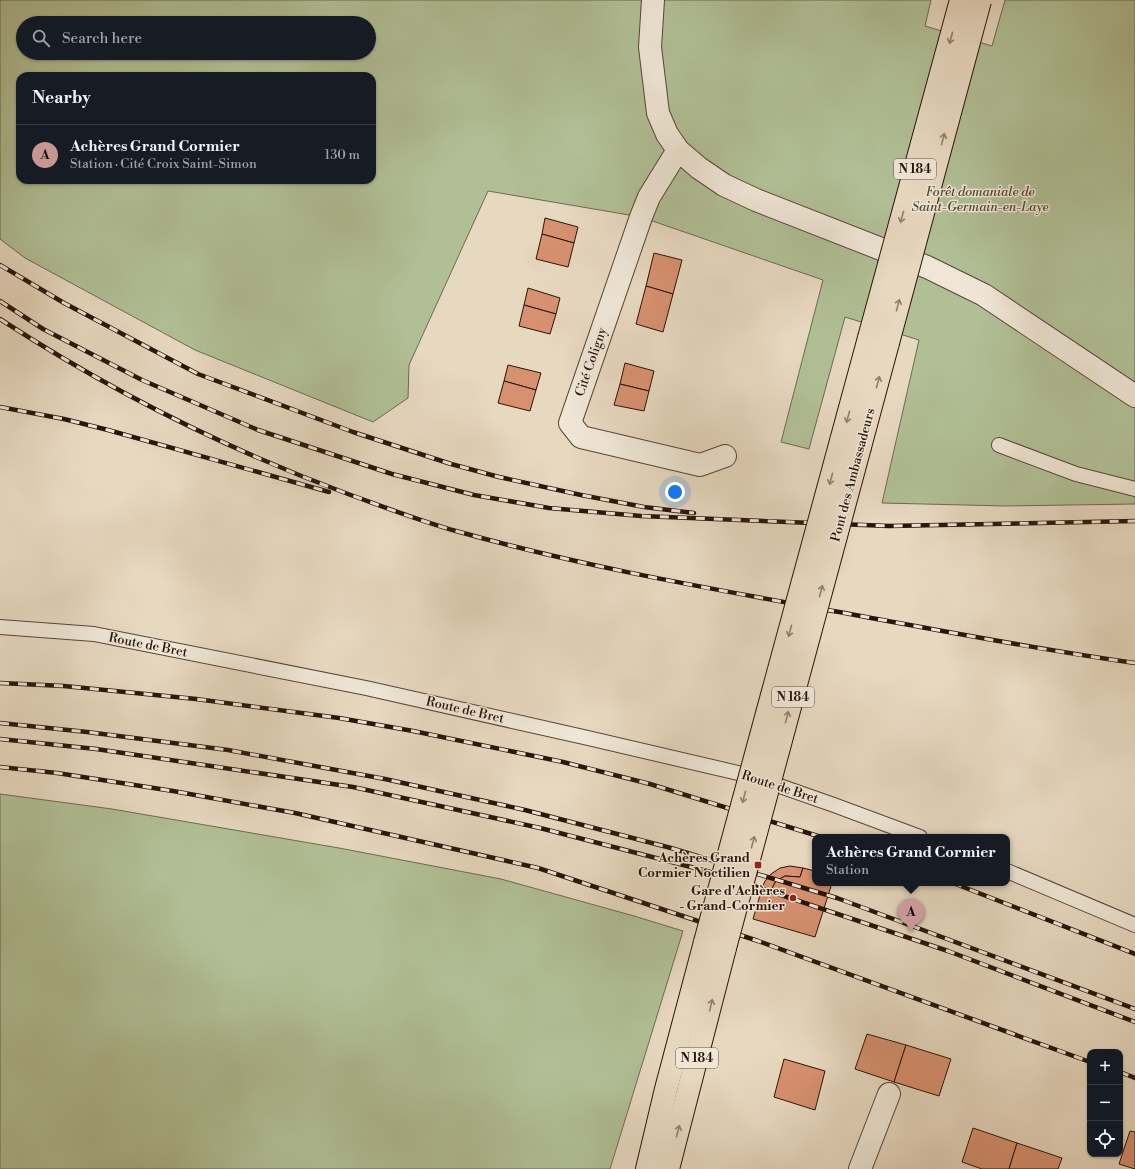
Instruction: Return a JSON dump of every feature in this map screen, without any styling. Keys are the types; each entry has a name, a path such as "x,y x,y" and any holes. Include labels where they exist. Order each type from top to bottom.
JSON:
{"main road":[{"name":"Pont des Ambassadeurs","path":"715,945 879,341 974,0"},
{"name":"N 184","path":"647,1169 668,1081 715,945"},
{"name":"N 184","path":"668,1169 715,945"}],"street":[{"path":"653,0 650,47 658,113 667,134 678,150 699,168 724,185 756,200 927,267 984,294 1135,396"},
{"name":"Cité Coligny","path":"678,150 649,198 641,217 570,423 581,437 700,465 726,456"},
{"path":"860,1169 889,1094"}],"lane":[{"path":"998,445 1076,474 1135,489"},
{"name":"Route de Bret","path":"0,627 94,634 366,688 588,738 751,776 827,802 912,834"},
{"path":"1010,872 1135,925"}],"green space":[{"name":"Forêt domaniale de Saint-Germain-en-Laye","path":"0,0 931,0 925,26 992,46 1005,0 1135,0 1135,504 1006,506 882,503 919,340 845,317 809,449 781,442 823,280 641,217 488,191 409,365 408,398 373,422 195,350 25,258 0,239"},
{"path":"0,794 112,809 339,848 501,879 683,931 610,1169 0,1169"}],"building":[{"path":"545,218 578,227 574,243 542,234"},
{"path":"542,234 574,243 568,267 536,259"},
{"path":"654,253 682,260 673,294 646,286"},
{"path":"646,286 673,294 663,332 636,324"},
{"path":"528,288 560,298 556,314 524,305"},
{"path":"524,305 556,314 550,334 519,326"},
{"path":"625,363 654,371 649,391 620,384"},
{"path":"508,365 541,373 536,390 504,381"},
{"path":"504,381 536,390 530,411 498,403"},
{"path":"620,384 649,391 644,411 614,405"},
{"path":"790,866 803,868 800,877 785,876 776,881 771,890 762,888 765,881 771,874 780,868"},
{"name":"Gare d'Achères - Grand-Cormier","path":"803,868 812,870 812,886 831,886 815,937 753,919 762,888 771,890 776,881 785,876 800,877"},
{"path":"867,1034 906,1045 894,1082 855,1069"},
{"path":"906,1045 951,1059 939,1096 894,1082"},
{"path":"784,1059 825,1071 815,1110 774,1097"},
{"path":"973,1128 1017,1143 1009,1169 982,1169 962,1162"},
{"path":"1130,1131 1135,1132 1135,1169 1119,1164 1121,1157 1123,1157 1123,1152"},
{"path":"1017,1143 1062,1158 1058,1169 1009,1169"}],"railway":[{"path":"0,265 64,303 198,374 353,432 451,464 499,477 644,507 694,513"},
{"path":"0,301 43,329 142,380 258,430 392,474 474,495 549,508 641,516 889,526 1135,521"},
{"path":"0,319 83,370 126,394 213,438 257,458 348,494 442,527 503,544 597,566 691,585 1059,652 1135,663"},
{"path":"0,407 64,419 108,430 329,492"},
{"path":"0,683 64,686 196,699 339,718 413,731 563,762 650,784 812,834"},
{"path":"0,723 87,732 228,750 385,779 525,810 671,848 837,898 1135,1009"},
{"path":"0,739 96,749 353,787 540,828 718,874 948,951 1135,1022"},
{"path":"0,767 57,773 173,791 295,813 538,868 758,941 1087,1061"},
{"path":"961,886 1135,954"},
{"path":"1123,1073 1135,1078"}],"place":[{"name":"Achères Grand Cormier Noctilien","path":"758,865"},
{"name":"Gare d'Achères - Grand-Cormier","path":"793,898"},
{"name":"Achères Grand Cormier","path":"911,932"}]}
